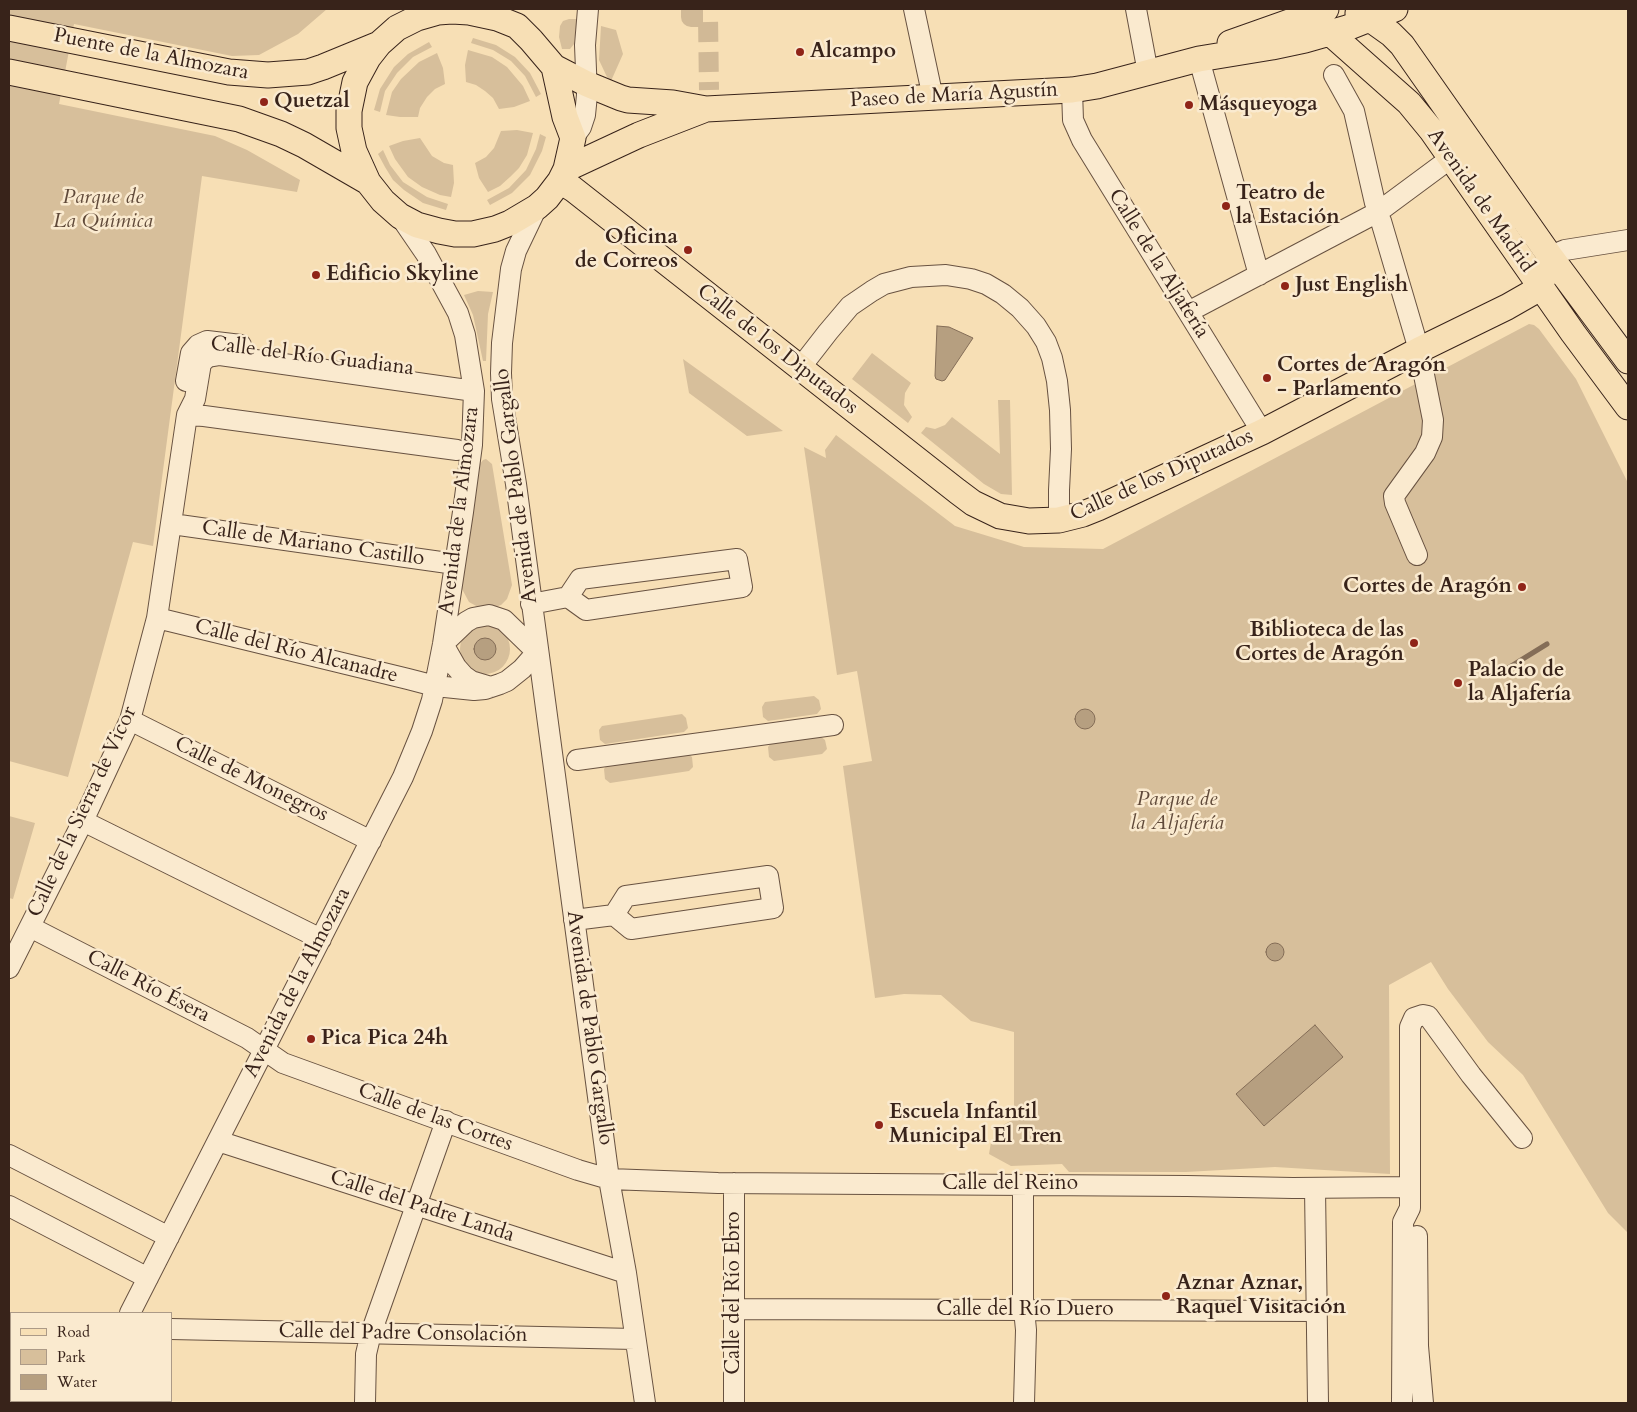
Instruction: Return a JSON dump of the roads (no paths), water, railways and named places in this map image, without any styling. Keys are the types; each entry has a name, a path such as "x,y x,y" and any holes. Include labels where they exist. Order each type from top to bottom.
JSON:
{"main road":[{"path":"401,9 384,39 368,58 359,75 349,111 349,128 353,145 360,167 368,182 383,201 400,216 417,225 455,234 473,234 504,226 537,207 554,190 563,175 573,138 565,117 554,67 510,17"},
{"name":"Paseo de María Agustín","path":"554,67 587,84 628,100 673,102 706,109 1072,90 1097,86 1199,59 1272,47 1330,33 1360,14 1395,9"},
{"name":"Puente de la Almozara","path":"9,28 229,72 268,75 308,72 384,39 417,18 430,14 445,11 510,17"},
{"name":"Paseo de María Agustín","path":"1199,59 1220,46 1312,11"},
{"name":"Avenida de Madrid","path":"1360,14 1391,34 1402,45 1550,256 1628,361"},
{"name":"Avenida de Madrid","path":"1330,33 1409,103 1451,158 1573,333 1628,407"},
{"name":"Puente de la Almozara","path":"9,72 239,119 281,134 304,145 368,182"},
{"name":"Paseo de María Agustín","path":"563,175 639,135 706,109"},
{"name":"Calle de los Diputados","path":"563,175 800,368 973,503 1000,516 1012,519 1044,522 1083,514 1098,508 1262,432 1419,350 1525,298 1540,286"},
{"path":"1540,286 1550,256"}],"street":[{"path":"573,138 581,127 585,115 587,84 585,45 588,9"},
{"path":"914,9 933,98"},
{"path":"1136,9 1148,73"},
{"name":"Avenida de Madrid","path":"1312,11 1330,33"},
{"path":"1199,59 1259,275"},
{"path":"1334,75 1354,111 1378,212 1419,350 1433,420 1429,444 1396,491 1394,499 1417,555"},
{"name":"Calle de la Aljafería","path":"1072,90 1074,120 1077,132 1262,432"},
{"path":"1188,312 1378,212 1451,158"},
{"name":"Avenida de Pablo Gargallo","path":"537,207 516,252 511,269 504,324 501,373 502,399 609,1179 626,1273 645,1403"},
{"name":"Avenida de la Almozara","path":"131,1312 371,841 413,754 428,714 435,686 443,644 472,444 474,384 465,336 458,313 426,254 400,216"},
{"path":"1550,256 1565,250 1628,240"},
{"path":"800,368 850,306 884,284 910,277 946,275 986,284 1003,294 1020,308 1036,326 1046,342 1052,358 1060,410 1059,520"},
{"name":"Calle del Río Guadiana","path":"187,415 195,399 201,363 208,357 220,355 474,384"},
{"path":"187,415 457,450"},
{"name":"Calle de la Sierra de Vicor","path":"9,968 83,821 130,720 157,618 187,415"},
{"name":"Calle de Mariano Castillo","path":"172,524 455,564"},
{"path":"531,604 568,597 580,579 737,559 742,587 586,610 568,597"},
{"path":"650,570 653,600"},
{"name":"Avenida de la Almozara","path":"443,644 466,622 473,618 490,615 504,620 537,652"},
{"name":"Calle del Río Alcanadre","path":"157,618 435,686"},
{"path":"443,644 456,667 464,676 471,681 491,687"},
{"path":"435,686 474,690 491,687 512,678 537,652"},
{"name":"Calle de Monegros","path":"130,720 371,841"},
{"path":"577,760 833,725"},
{"path":"83,821 321,939"},
{"path":"574,920 614,915 631,929 773,908 768,876 626,896 614,915"},
{"path":"681,888 686,921"},
{"name":"Calle Río Ésera","path":"30,927 265,1049"},
{"path":"1423,1403 1418,1346 1416,1221 1410,1208 1410,1027 1414,1018 1423,1015 1428,1016 1471,1075 1522,1138"},
{"name":"Calle de las Cortes","path":"265,1049 283,1063 578,1170 609,1179"},
{"path":"365,1403 366,1354 371,1333 446,1121"},
{"name":"Calle del Padre Landa","path":"218,1141 626,1273"},
{"path":"9,1155 169,1237"},
{"name":"Calle del Reino","path":"609,1179 734,1183 1316,1188 1410,1187"},
{"name":"Calle del Río Ebro","path":"734,1183 734,1403"},
{"path":"1023,1184 1024,1403"},
{"path":"1316,1188 1318,1403"},
{"path":"9,1206 148,1278"},
{"path":"1402,1403 1403,1222 1410,1208"},
{"name":"Calle del Río Duero","path":"734,1309 1317,1311"},
{"name":"Calle del Padre Consolación","path":"172,1329 635,1338"}],"water":[{"path":"937,326 949,327 973,338 945,380 942,381 936,379 935,376"},
{"path":"481,638 489,638 496,645 496,653 489,660 481,660 474,653 474,645"},
{"path":"1081,709 1089,709 1095,715 1095,723 1089,729 1081,729 1075,723 1075,715"},
{"path":"1275,943 1281,946 1284,952 1281,958 1275,961 1269,958 1266,952 1269,946"},
{"path":"1315,1025 1343,1057 1264,1126 1236,1094"}],"waterway":[{"path":"1505,670 1547,644"}],"tunnel":[{"path":"691,9 691,17 708,17 709,90"}],"place":[{"name":"Alcampo","path":"800,52"},
{"name":"Quetzal","path":"264,102"},
{"name":"Másqueyoga","path":"1189,105"},
{"name":"Teatro de la Estación","path":"1226,206"},
{"name":"Oficina de Correos","path":"688,250"},
{"name":"Edificio Skyline","path":"316,275"},
{"name":"Just English","path":"1285,286"},
{"name":"Cortes de Aragón - Parlamento","path":"1267,378"},
{"name":"Cortes de Aragón","path":"1522,587"},
{"name":"Biblioteca de las Cortes de Aragón","path":"1414,643"},
{"name":"Palacio de la Aljafería","path":"1458,683"},
{"name":"Pica Pica 24h","path":"311,1039"},
{"name":"Escuela Infantil Municipal El Tren","path":"879,1125"},
{"name":"Aznar Aznar, Raquel Visitación","path":"1166,1296"}],"park label":[{"name":"Parque de La Química","path":"103,210"},
{"name":"Parque de la Aljafería","path":"1177,812"}]}
